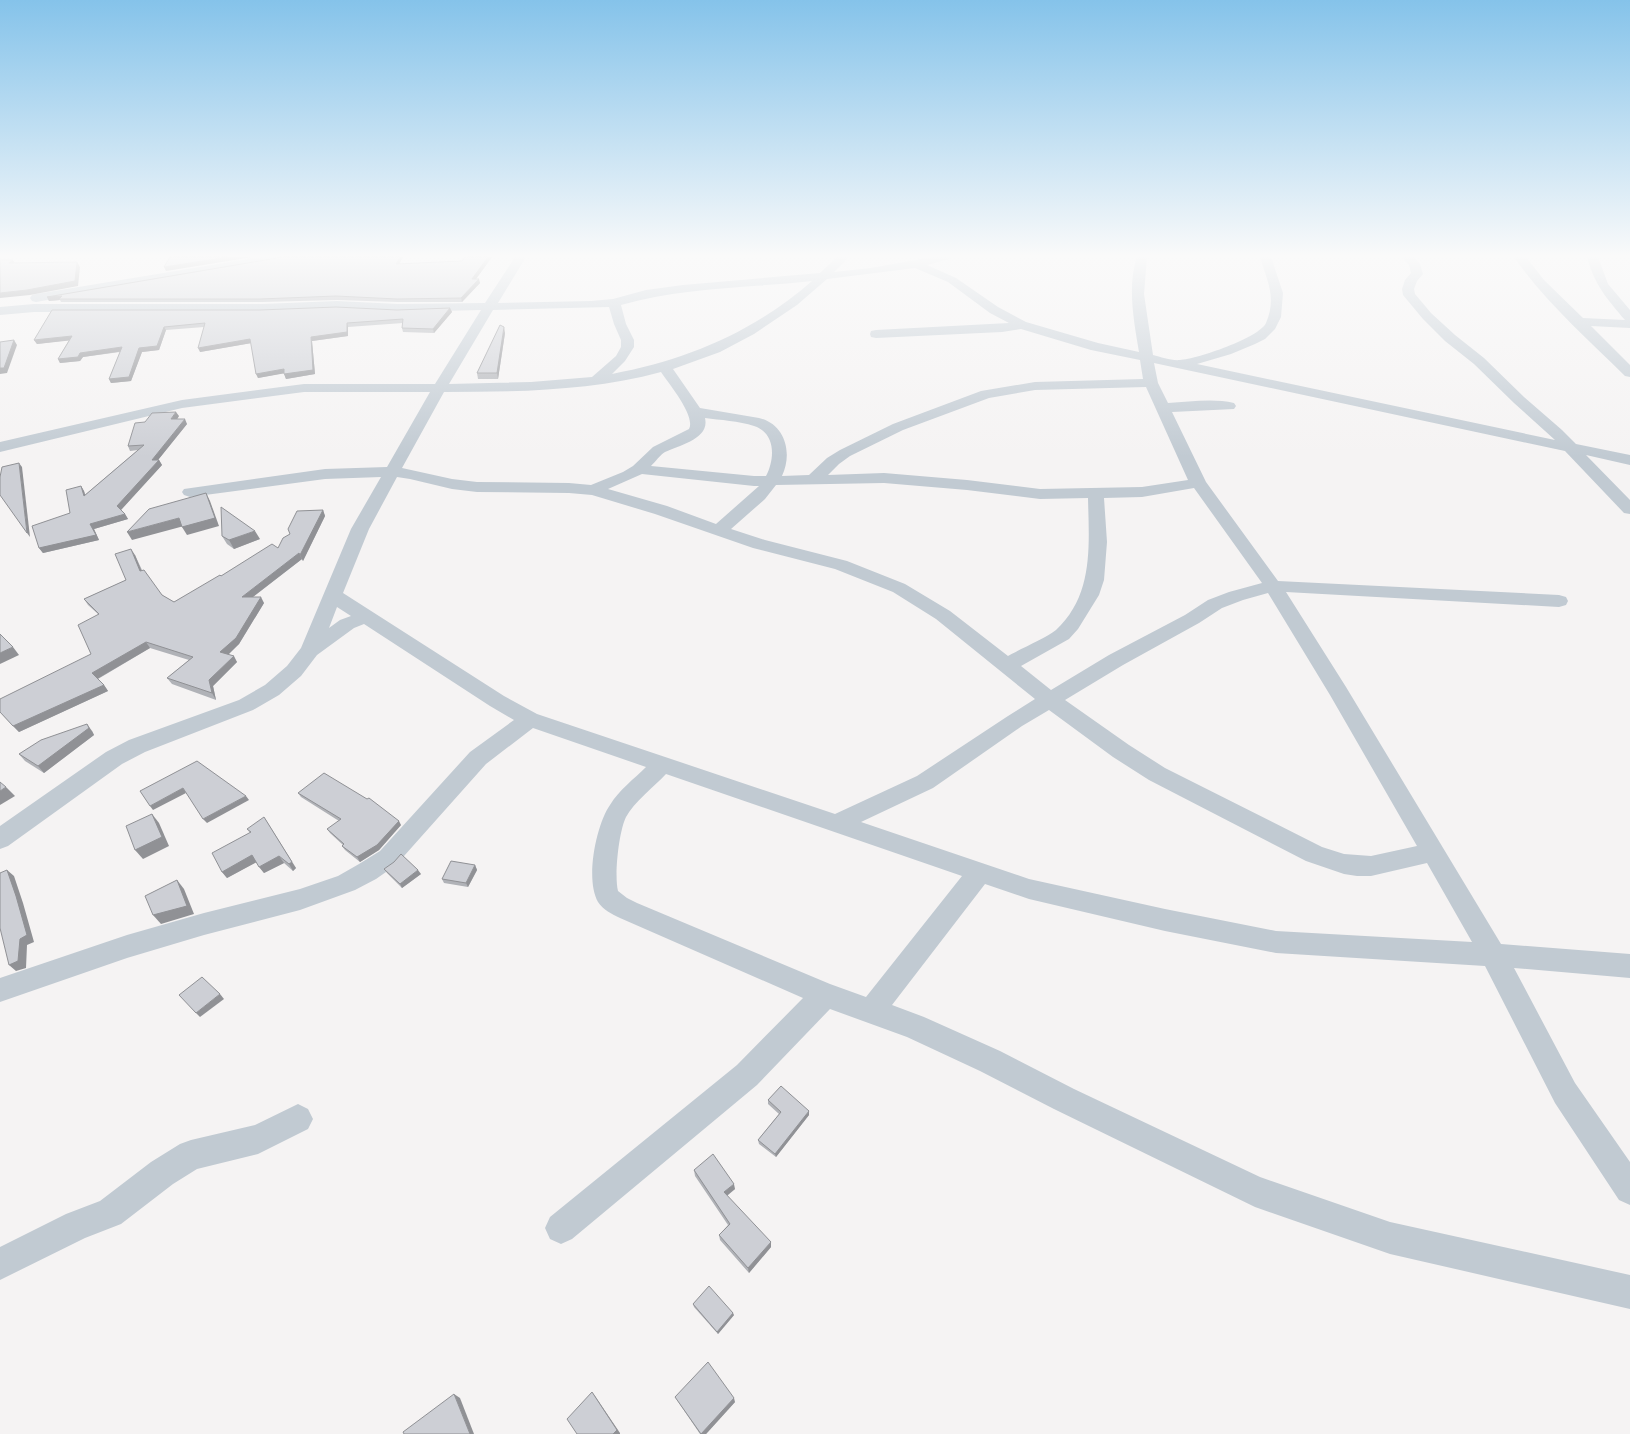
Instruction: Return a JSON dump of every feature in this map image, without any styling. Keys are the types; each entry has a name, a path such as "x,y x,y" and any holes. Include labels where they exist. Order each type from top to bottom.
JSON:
{"street":[{"path":"0,839 114,758 137,746 246,705 272,690 294,671 310,650 360,530 439,388 479,324"},
{"path":"595,382 618,362 627,345 628,342 620,324"},
{"path":"0,447 182,404 304,388 516,388 595,382 642,374 684,362 718,348 760,324"},
{"path":"1142,324 1151,383 1198,483 1273,586 1339,692 1492,955 1565,1093 1630,1189"},
{"path":"1178,365 1241,345 1268,330 1272,324"},
{"path":"1436,324 1573,449 1585,464 1630,509"},
{"path":"1580,324 1630,373"},
{"path":"876,334 1002,328 1022,325 1096,347 1147,359 1630,460"},
{"path":"593,490 629,476 639,469 658,450 695,432 698,426 698,420 695,412 665,367"},
{"path":"814,479 833,461 845,453 898,427 986,394 1042,386 1151,383"},
{"path":"1162,408 1204,405 1229,406"},
{"path":"695,412 752,420 768,427 778,438 781,452 772,480 763,493 718,531"},
{"path":"639,469 734,480 884,478 967,485 1040,494 1142,492 1198,483"},
{"path":"190,492 325,474 391,472 410,474 452,484 477,487 569,488 593,490 661,510 759,544 841,565 899,588 943,615 1050,700 1104,739 1157,774 1314,854 1344,864 1371,866 1433,852"},
{"path":"1006,666 1062,635 1071,625 1090,595 1095,580 1098,542 1096,494"},
{"path":"835,824 925,782 1015,720 1116,660 1192,620 1215,604 1236,596 1273,586 1559,601"},
{"path":"332,596 497,701 530,719 1029,889 1165,920 1276,942 1492,955 1630,966"},
{"path":"310,650 347,624 366,617"},
{"path":"0,990 141,942 315,894 351,881 372,871 388,858 478,758 530,719"},
{"path":"662,764 616,812 609,834 604,871 606,893 613,902 632,912 825,995 914,1026 990,1061 1071,1102 1256,1191 1390,1238 1630,1292"},
{"path":"871,1011 980,872"},
{"path":"561,1228 747,1075 825,995"},
{"path":"0,1264 77,1225 110,1213 162,1173 191,1156 258,1139 298,1119"}],"building":[{"path":"44,324 196,324 164,327 157,346 139,348 129,377 109,379 122,347 80,353 78,357 58,359 72,336 34,340"},
{"path":"205,324 347,324 347,332 311,337 313,370 284,374 284,369 256,374 250,339 198,348"},
{"path":"402,324 437,324 433,329 402,328"},
{"path":"500,325 504,327 497,373 477,373"},
{"path":"14,340 4,368 0,368 0,342"},
{"path":"176,412 171,419 185,419 152,460 159,460 117,506 125,514 90,524 96,535 39,548 32,526 70,513 66,490 81,486 84,496 144,445 128,446 135,423 145,422 152,413"},
{"path":"19,463 27,533 0,495 0,477 2,467"},
{"path":"206,493 215,518 182,527 179,518 127,532 149,509"},
{"path":"221,507 255,531 229,540 222,536"},
{"path":"323,510 300,555 299,553 242,597 261,597 236,638 220,652 234,656 209,680 212,693 167,678 193,657 146,642 92,673 104,685 13,726 0,712 0,699 91,654 78,625 99,614 84,599 126,580 115,554 131,549 140,571 144,570 162,595 174,602 220,575 221,576 272,544 278,548 283,538 290,534 288,529 297,511"},
{"path":"0,634 13,647 0,653"},
{"path":"87,724 89,728 38,766 19,754 41,740"},
{"path":"197,761 246,796 203,819 183,788 150,806 140,791"},
{"path":"324,773 367,799 369,798 399,821 377,845 357,857 342,846 344,844 327,829 341,819 298,793"},
{"path":"0,782 6,787 0,791"},
{"path":"152,814 162,837 135,850 126,826"},
{"path":"264,817 292,862 289,864 279,856 259,867 252,855 222,872 212,853 251,832 247,829"},
{"path":"401,854 418,870 400,884 384,869 394,862"},
{"path":"451,861 475,865 466,883 442,879"},
{"path":"7,870 27,935 20,939 18,961 9,965 0,928 0,873"},
{"path":"177,880 187,906 153,915 145,896"},
{"path":"202,977 220,994 196,1013 179,995"},
{"path":"781,1086 809,1111 775,1154 758,1140 781,1112 768,1100"},
{"path":"713,1154 734,1184 724,1192 771,1242 748,1268 719,1235 730,1224 694,1170"},
{"path":"709,1286 733,1313 717,1332 693,1304"},
{"path":"708,1362 734,1398 701,1434 675,1397"},
{"path":"592,1392 617,1430 613,1434 577,1434 567,1419"},
{"path":"454,1394 470,1434 404,1434 403,1432"}]}
